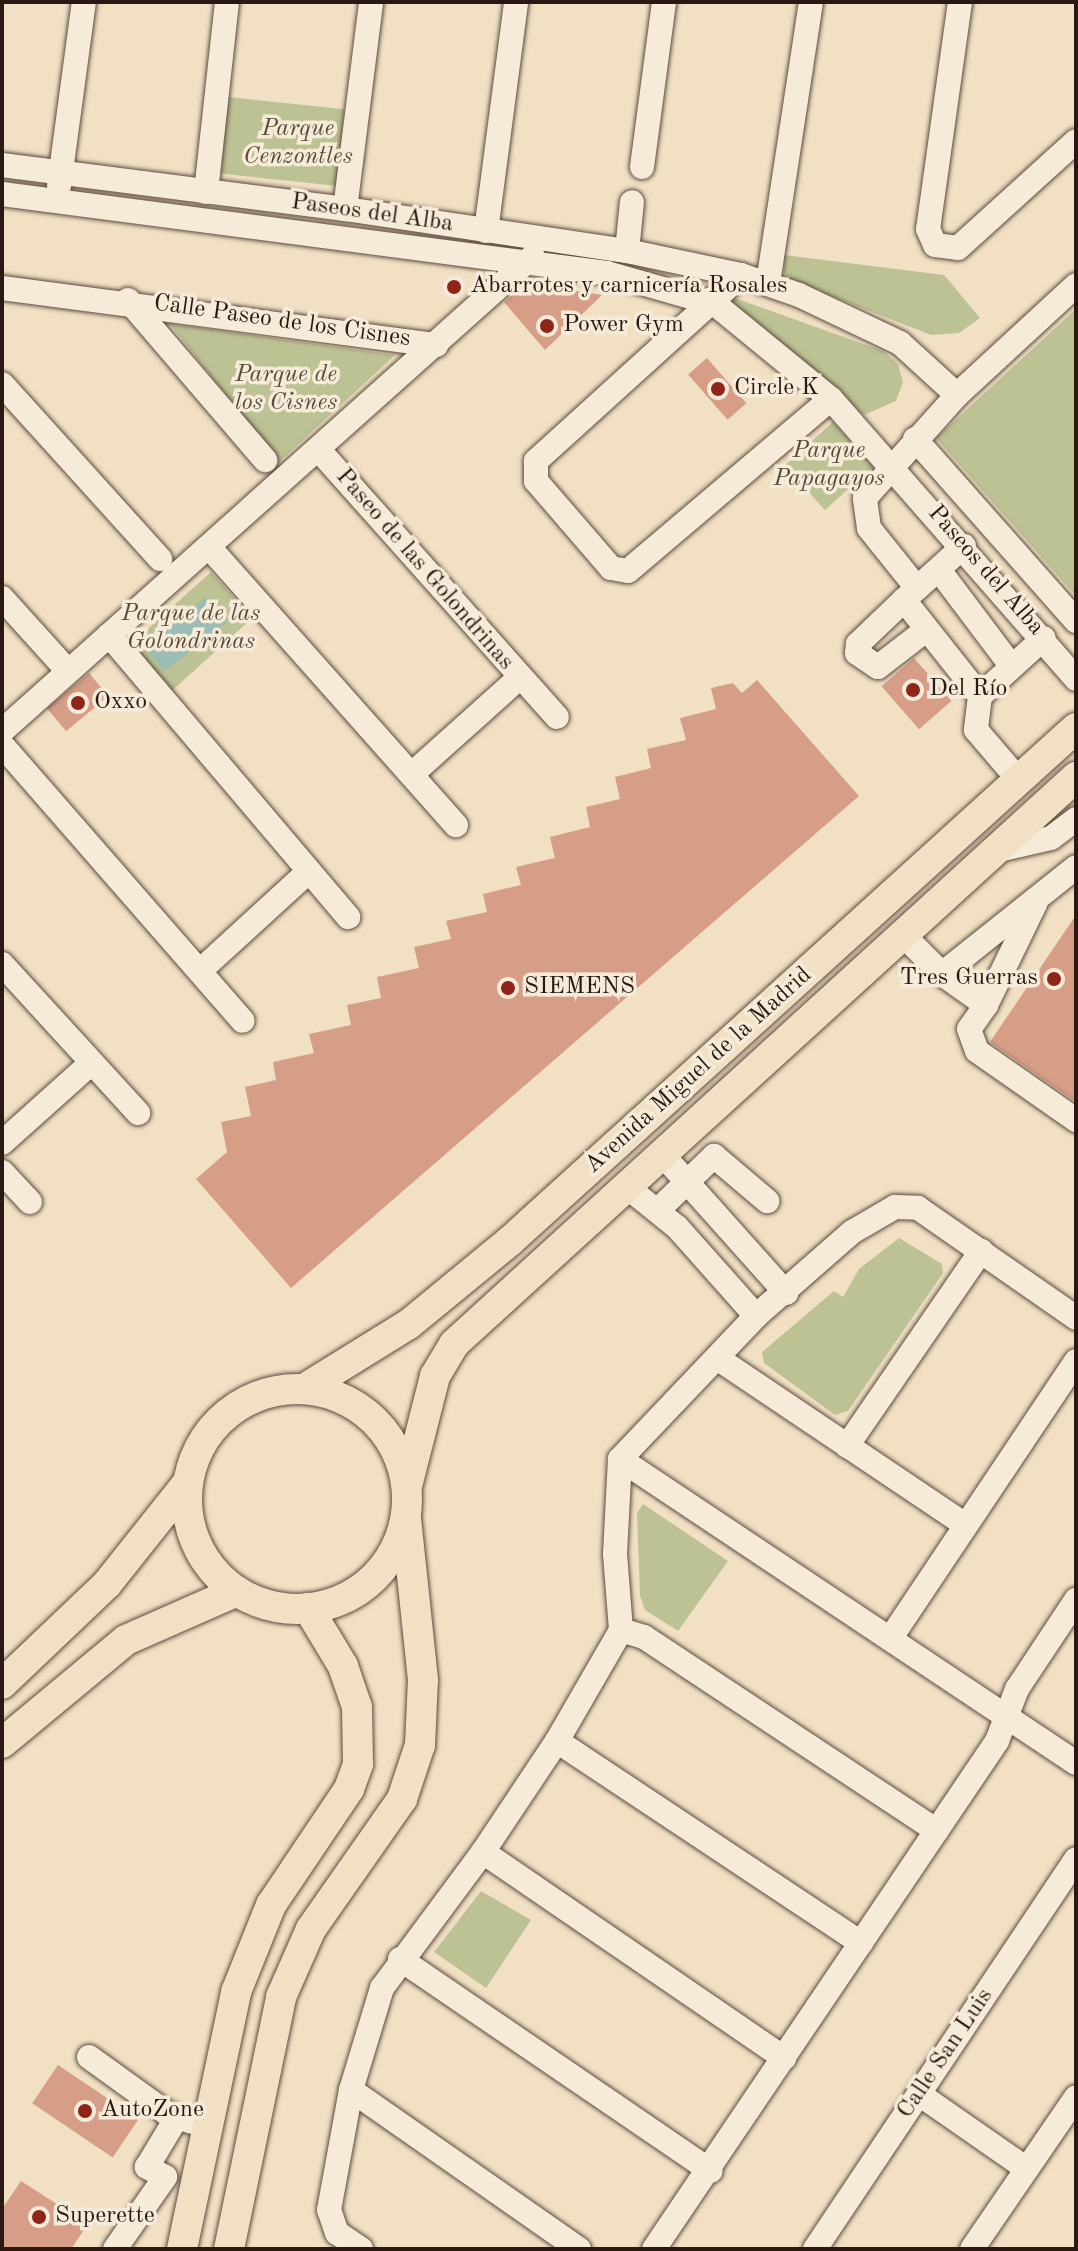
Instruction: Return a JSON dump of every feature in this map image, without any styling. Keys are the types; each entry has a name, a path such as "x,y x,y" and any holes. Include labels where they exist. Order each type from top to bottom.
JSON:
{"main road":[{"name":"Avenida Miguel de la Madrid","path":"304,1389 409,1324 510,1241 1076,728"},
{"name":"Avenida Miguel de la Madrid","path":"407,1486 431,1389 454,1344 661,1153 906,938 992,852 1076,777"},
{"path":"2,1684 107,1584 188,1482 202,1445 228,1413 251,1399 304,1389 341,1399 373,1419 401,1462 407,1486 406,1519 423,1680 420,1745 402,1799 311,1929 281,1997 229,2249"},
{"path":"188,1482 196,1544 237,1591 271,1606 308,1608 364,1586 391,1557 406,1519"},
{"path":"2,1743 126,1640 171,1615 237,1591"},
{"path":"182,2249 225,2030 252,1949 271,1905 358,1764 357,1707 343,1666 308,1608"}],"street":[{"path":"58,201 84,2"},
{"path":"206,192 227,2"},
{"path":"345,209 371,2"},
{"path":"486,231 516,2"},
{"path":"642,167 664,2"},
{"path":"768,283 811,2"},
{"path":"960,2 928,229 935,245 958,248 1076,141"},
{"name":"Paseos del Alba","path":"2,165 345,209 627,251 741,275 768,283 900,343 957,395"},
{"name":"Paseos del Alba","path":"2,194 643,280 715,304 831,399 964,546 1076,679"},
{"path":"627,251 632,202"},
{"path":"2,731 550,241"},
{"path":"741,275 715,304 535,465 536,481 611,568 633,569 831,399"},
{"path":"980,696 926,630 910,594 864,514 865,498 892,464 957,395 1076,285"},
{"name":"Calle Paseo de los Cisnes","path":"2,288 128,300 436,345"},
{"path":"128,300 265,460"},
{"path":"2,384 160,559"},
{"name":"Paseos del Alba","path":"915,439 1076,621"},
{"name":"Paseo de las Golondrinas","path":"318,449 519,678 412,774"},
{"path":"926,630 878,667 857,653 858,644 964,546"},
{"path":"209,547 456,825"},
{"path":"939,570 1012,667"},
{"path":"2,598 68,671"},
{"path":"109,635 348,917"},
{"path":"1018,779 976,730 980,696 1044,638"},
{"path":"519,678 557,717"},
{"path":"2,745 202,969 243,1021"},
{"path":"992,852 1051,838 1076,819"},
{"path":"942,974 1001,922 1036,902 1076,867"},
{"path":"202,969 309,871"},
{"path":"1036,902 986,1005 969,1029 977,1051 1076,1120"},
{"path":"906,938 942,974 986,1005"},
{"path":"2,964 90,1064 138,1113"},
{"path":"2,1143 90,1064"},
{"path":"688,1129 714,1156 767,1201"},
{"path":"661,1153 688,1178 786,1293"},
{"path":"658,1210 714,1156"},
{"path":"2,1172 30,1202"},
{"path":"627,1187 658,1210 756,1316"},
{"path":"361,2249 337,2233 329,2210 351,2090 382,1988 400,1959 483,1852 557,1741 621,1630 615,1554 620,1459 756,1316 786,1293 852,1232 895,1207 918,1208 1076,1318"},
{"path":"847,1446 981,1251"},
{"path":"717,1358 963,1523"},
{"path":"892,1636 963,1523 1076,1361"},
{"path":"620,1459 892,1636 1076,1763"},
{"path":"654,2249 711,2171 997,1741 1006,1716 1076,1600"},
{"path":"621,1630 644,1637 937,1831"},
{"path":"557,1741 861,1943"},
{"path":"483,1852 784,2058"},
{"name":"Calle San Luis","path":"815,2249 1076,1859"},
{"path":"400,1959 711,2171"},
{"path":"89,2057 177,2117 206,2127"},
{"path":"351,2090 579,2249"},
{"path":"919,2094 1027,2169"},
{"path":"972,2249 1076,2097"},
{"path":"115,2249 165,2177 147,2167 177,2117"}],"green space":[{"name":"Parque Cenzontles","path":"228,97 344,109 336,186 220,174"},
{"path":"784,255 944,275 980,318 959,333 931,335 795,282 784,273"},
{"path":"735,298 883,351 898,364 903,382 896,401 864,415 804,361 738,314 730,305"},
{"path":"1076,309 1076,596 936,438"},
{"name":"Parque de los Cisnes","path":"170,324 395,355 279,462"},
{"name":"Parque Papagayos","path":"833,422 873,467 825,510 785,465"},
{"name":"Parque de las Golondrinas","path":"211,572 252,618 171,692 129,646"},
{"path":"899,1238 942,1264 943,1273 848,1411 835,1415 764,1363 762,1352 834,1291 843,1297 859,1269"},
{"path":"643,1504 728,1561 678,1631 645,1610 640,1596 637,1513"},
{"path":"481,1891 531,1920 486,1988 434,1952"}],"water":[{"path":"206,597 226,623 164,672 144,646"}],"building":[{"name":"Power Gym","path":"527,283 602,295 545,350 504,302"},
{"name":"Circle K","path":"707,358 746,403 727,420 688,374"},
{"name":"Del Río","path":"914,658 951,701 919,729 882,686"},
{"name":"Oxxo","path":"89,673 108,696 66,731 47,708"},
{"name":"SIEMENS","path":"757,680 859,796 291,1288 196,1179 227,1152 221,1122 251,1116 245,1087 276,1080 273,1062 314,1053 309,1034 351,1025 347,1005 381,998 377,977 419,968 414,947 451,939 446,921 487,912 483,894 521,885 516,867 555,858 550,837 590,827 586,807 620,799 615,777 651,768 647,749 686,740 680,718 716,709 711,688 733,683 742,693"},
{"name":"Tres Guerras","path":"1076,915 1076,1102 990,1042"},
{"name":"AutoZone","path":"58,2065 138,2119 113,2157 32,2103"},
{"name":"Superette","path":"21,2181 88,2224 71,2249 2,2249 2,2209"}],"place":[{"name":"Abarrotes y carnicería Rosales","path":"454,287"},
{"name":"Power Gym","path":"547,326"},
{"name":"Circle K","path":"718,389"},
{"name":"Del Río","path":"913,690"},
{"name":"Oxxo","path":"78,703"},
{"name":"Tres Guerras","path":"1054,979"},
{"name":"SIEMENS","path":"508,988"},
{"name":"AutoZone","path":"85,2111"},
{"name":"Superette","path":"39,2217"}]}
